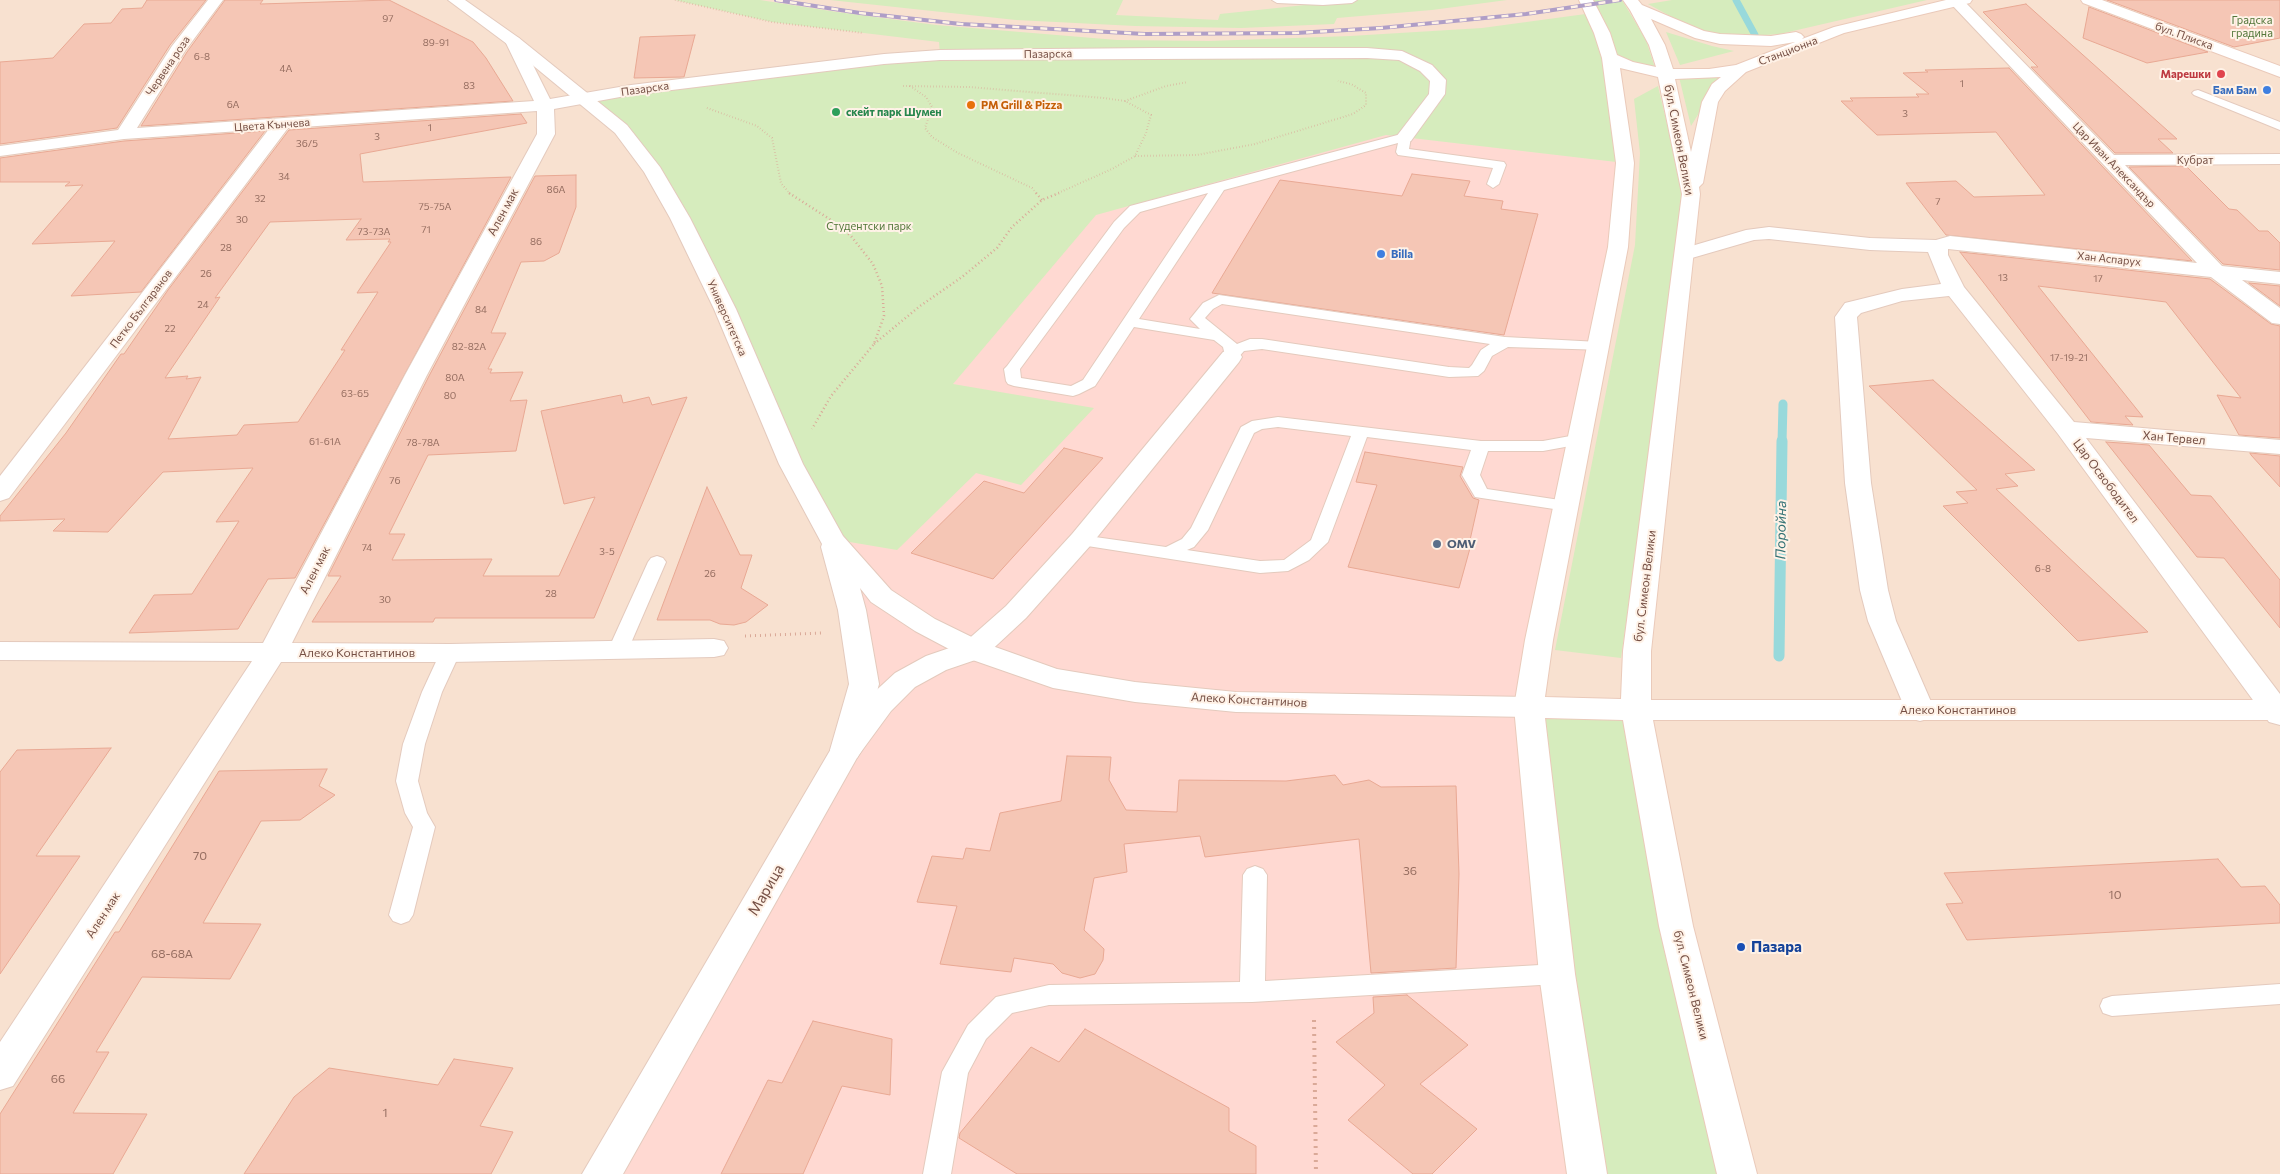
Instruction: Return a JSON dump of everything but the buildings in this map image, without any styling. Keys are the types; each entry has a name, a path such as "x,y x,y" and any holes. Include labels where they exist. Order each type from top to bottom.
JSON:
{"street":[{"name":"Червена роза","path":"124,134 178,49 216,0"},
{"name":"Университетска","path":"454,0 513,41 621,129 653,171 680,218 725,310 791,464 832,539 881,596 925,626 974,650"},
{"path":"1586,0 1602,34 1624,101 1625,163 1618,247 1568,506 1539,640 1529,707 1557,974 1587,1174"},
{"name":"бул. Плиска","path":"2088,0 2280,72"},
{"name":"Станционна","path":"1610,58 1628,66 1666,74 1709,74 1740,69 1839,30 1961,1"},
{"name":"Цар Иван Александър","path":"1961,1 2215,270 2280,318"},
{"path":"1633,4 1700,35 1720,39 1771,41 1839,30"},
{"name":"бул. Симеон Велики","path":"1633,4 1656,45 1666,74 1691,194 1637,651 1636,710 1676,926 1737,1174"},
{"path":"1644,85 1666,74 1757,48 1839,30"},
{"name":"Ален мак","path":"0,1074 272,653 416,374 546,134 545,105 513,41"},
{"name":"Пазарска","path":"545,105 584,98 884,58 940,55 1367,53 1402,56 1426,68 1438,80 1437,94 1405,137"},
{"path":"1691,194 1710,102 1718,88 1740,69"},
{"name":"Цвета Кънчева","path":"0,151 124,134 545,105"},
{"name":"Петко Българанов","path":"0,493 281,124"},
{"path":"0,160 74,142"},
{"name":"Кубрат","path":"2110,160 2280,159"},
{"name":"Хан Аспарух","path":"1685,254 1753,234 1769,233 1870,244 1938,246 1950,242 2280,278"},
{"name":"Цар Освободител","path":"1938,246 1938,255 1954,289 2067,429 2279,712"},
{"path":"1920,711 1882,621 1874,590 1858,483 1846,317 1853,308 1873,302 1902,295 1954,289"},
{"path":"974,650 1016,612 1081,540 1226,347"},
{"name":"Хан Тервел","path":"2067,429 2280,447"},
{"path":"832,539 852,610 864,684 846,750"},
{"name":"Алеко Константинов","path":"0,651 450,653 714,648"},
{"name":"Алеко Константинов","path":"974,650 1053,678 1135,692 1236,702 1636,710 2279,712"},
{"name":"Марица","path":"602,1174 846,750 880,704 906,680 936,663 974,650"}],"lane":[{"path":"1277,0 1323,2 1352,0"},
{"path":"2198,93 2280,126"},
{"path":"1219,187 1088,383 1072,391 1014,381 1012,369 1120,225 1135,209 1405,137 1402,152 1500,164 1493,184"},
{"path":"1226,347 1197,319 1208,306 1219,299 1505,342 1599,347"},
{"path":"1130,322 1226,347 1239,348 1250,344 1262,344 1449,372 1472,373 1479,368 1486,353 1505,342"},
{"path":"1168,553 1188,542 1199,530 1247,430 1258,424 1278,422 1480,446 1543,446 1581,439"},
{"path":"1081,540 1260,567 1288,566 1319,542 1360,433"},
{"path":"1480,446 1471,475 1481,493 1568,506"},
{"path":"618,650 658,562"},
{"path":"401,915 424,827 416,813 407,781 414,744 432,692 450,653"},
{"path":"1252,992 1255,875"},
{"path":"937,1174 954,1072 977,1032 1005,1004 1049,995 1252,992 1557,974"},
{"path":"2112,1006 2280,994"}],"path":[{"path":"675,0 772,22 865,34"},
{"path":"884,58 899,80 926,97 932,107 925,128 932,137 958,153 1032,188 1042,200"},
{"path":"1125,101 1166,86 1195,80"},
{"path":"791,464 831,396 874,344 920,306 962,277 997,248 1012,227 1042,200 1112,169 1135,156 1197,155 1255,144 1353,114 1366,105 1366,92 1351,84 1335,80"},
{"path":"901,86 968,87 1125,101 1143,108 1151,115 1146,133 1135,156"},
{"path":"704,107 757,126 772,138 781,183 794,197 831,220 851,236 873,264 882,286 884,316 874,344"},
{"path":"714,648 720,636 855,632"},
{"path":"1314,988 1316,1174"}],"shaded area":[{"path":"0,0 2280,0 2280,1174 0,1174"},
{"path":"1386,135 1625,163 1539,640 1587,1174 602,1174 846,750 863,684 832,539 897,550 976,473 1093,409 953,384 1096,215"}],"green space":[{"name":"Студентски парк","path":"675,0 760,0 936,25 1117,40 1209,41 1350,36 1482,28 1593,13 1587,0 1622,0 1646,40 1655,68 1614,57 1625,163 1386,135 1096,215 953,384 1094,408 1021,485 976,473 897,550 832,539 653,171 585,98 940,55 939,42 772,22"},
{"path":"830,0 1123,0 1116,15 1218,20 1220,14 1352,0 1507,0 1432,10 1337,18 1334,24 1241,28 1135,26 1016,20"},
{"path":"1672,0 1927,0 1780,34 1735,37 1692,28 1648,4"},
{"path":"1666,32 1712,46 1734,51 1680,65"},
{"path":"1679,77 1721,77 1691,126"},
{"path":"1658,86 1683,192 1671,298 1621,658 1555,650 1635,245 1640,153 1634,99"},
{"path":"1529,707 1636,710 1737,1174 1587,1174"}],"waterway":[{"path":"1736,0 1755,35"},
{"name":"Поройна","path":"1782,443 1783,404"},
{"name":"Поройна","path":"1779,656 1782,441"}],"railway":[{"path":"776,0 860,13 961,24 1145,34 1296,33 1381,28 1526,14 1620,0"}],"place":[{"name":"Марешки","path":"2221,74"},
{"name":"Бам Бам","path":"2267,90"},
{"name":"PM Grill & Pizza","path":"971,105"},
{"name":"скейт парк Шумен","path":"836,112"},
{"name":"Billa","path":"1381,254"},
{"name":"OMV","path":"1437,544"},
{"name":"Пазара","path":"1741,947"}],"park label":[{"name":"Градска градина","path":"2252,26"}]}
